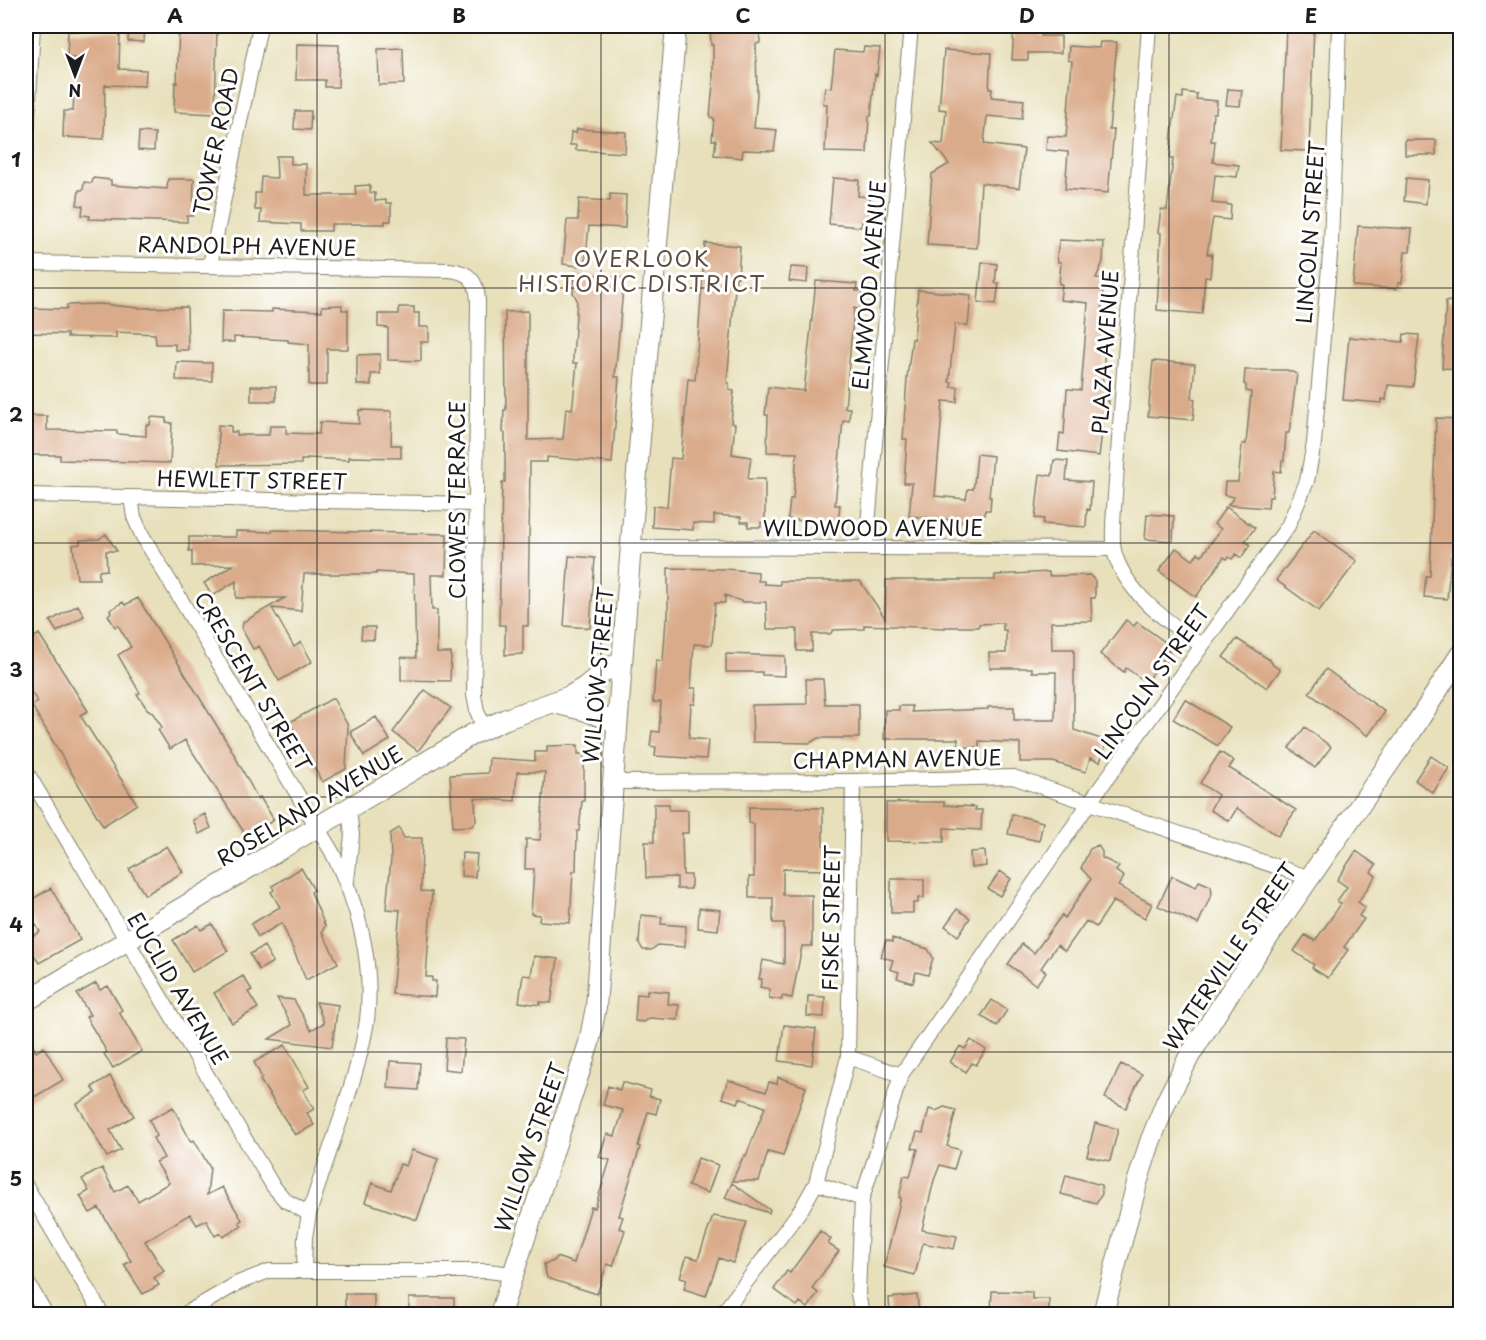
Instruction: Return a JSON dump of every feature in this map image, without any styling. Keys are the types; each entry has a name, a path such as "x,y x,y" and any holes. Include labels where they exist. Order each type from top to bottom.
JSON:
{"street":[{"path":"26,152 33,26"},
{"name":"TOWER ROAD","path":"210,265 260,26"},
{"name":"WILLOW STREET","path":"500,1314 589,1044 596,1007 617,723 676,26"},
{"name":"ELMWOOD AVENUE","path":"866,549 911,26"},
{"name":"PLAZA AVENUE","path":"1149,26 1115,495 1114,549 1124,573 1139,593 1169,623 1201,645"},
{"name":"LINCOLN STREET","path":"862,1314 858,1294 862,1199 901,1075 1090,802 1287,526 1307,481 1314,443 1331,243 1340,26"},
{"name":"RANDOLPH AVENUE","path":"26,263 449,270 467,274"},
{"name":"CLOWES TERRACE","path":"467,274 474,281 478,301 474,695 484,729"},
{"name":"HEWLETT STREET","path":"26,495 477,504"},
{"name":"CRESCENT STREET","path":"131,497 134,517 142,536 332,852 347,883 361,929 368,981 367,1020 355,1074 309,1214 304,1271"},
{"name":"WILDWOOD AVENUE","path":"632,547 1114,549"},
{"name":"WATERVILLE STREET","path":"1103,1314 1143,1162 1166,1102 1207,1027 1407,739 1461,655"},
{"name":"ROSELAND AVENUE","path":"26,1001 484,729 578,692 608,668 622,662"},
{"path":"554,703 587,711 617,723"},
{"name":"EUCLID AVENUE","path":"26,771 273,1185 285,1200 309,1214"},
{"name":"CHAPMAN AVENUE","path":"613,782 853,781 1013,777 1310,878"},
{"name":"FISKE STREET","path":"722,1314 802,1208 816,1183 848,1057 853,781"},
{"name":"CRESCENT STREET","path":"347,883 352,835 349,809"},
{"path":"848,1057 901,1075"},
{"path":"816,1183 862,1199"},
{"path":"26,1186 102,1314"},
{"path":"185,1314 255,1275 269,1270 488,1271 512,1274"},
{"path":"26,1280 46,1314"}],"building":[{"path":"129,26 145,26 144,42 128,41"},
{"path":"179,26 217,26 215,114 174,112"},
{"path":"710,26 759,26 760,43 756,44 757,95 754,128 777,130 774,151 743,150 742,158 714,155 716,140 712,140 714,118 710,117 713,45 711,45"},
{"path":"1014,26 1041,26 1041,36 1061,36 1061,53 1028,53 1028,60 1012,60"},
{"path":"1286,26 1314,26 1309,151 1281,150"},
{"path":"68,31 120,32 119,69 146,70 145,86 105,85 104,139 63,137 64,111 73,111 76,58 67,58"},
{"path":"1100,42 1117,42 1109,130 1114,130 1108,193 1065,189 1068,152 1046,150 1047,136 1066,137 1072,61 1068,60 1069,46 1099,48"},
{"path":"297,44 339,45 338,87 325,87 325,80 296,80"},
{"path":"864,47 880,48 871,116 869,116 867,153 825,152 827,104 823,104 825,87 831,88 835,50 863,52"},
{"path":"403,48 404,84 379,85 378,49"},
{"path":"944,50 991,53 989,89 992,89 991,97 1024,100 1022,119 987,116 984,144 1024,149 1019,188 981,183 977,248 927,245 932,174 949,164 932,143 943,144 946,110 939,109"},
{"path":"1228,89 1242,90 1240,106 1226,105"},
{"path":"1183,92 1197,94 1196,99 1217,101 1216,113 1213,113 1211,141 1215,141 1213,162 1239,165 1237,177 1215,175 1212,203 1231,205 1230,220 1213,218 1207,254 1212,254 1210,277 1205,277 1202,314 1157,310 1161,233 1158,232 1161,209 1167,210 1173,159 1170,159 1172,132 1177,97 1183,98"},
{"path":"295,111 311,111 310,130 294,129"},
{"path":"577,129 626,132 625,153 576,150 576,145 570,145 571,132 576,133"},
{"path":"139,132 155,133 154,151 138,150"},
{"path":"1405,140 1436,140 1436,155 1405,155"},
{"path":"276,156 291,156 291,164 306,164 306,195 356,195 355,186 370,185 370,193 375,193 375,201 386,200 386,203 391,203 391,221 385,221 385,224 331,224 331,231 301,231 301,224 260,222 261,210 255,210 255,193 260,193 261,177 277,178"},
{"path":"93,178 111,180 111,185 167,189 168,179 194,179 193,216 187,216 187,222 89,219 90,216 82,215 83,206 77,205 79,190 83,190 84,182 92,183"},
{"path":"833,178 859,180 858,196 870,197 868,223 862,222 861,227 829,224"},
{"path":"1406,178 1428,180 1426,204 1404,201"},
{"path":"610,194 626,195 625,228 589,226 585,267 563,264 567,220 578,220 579,199 610,201"},
{"path":"1358,226 1412,229 1410,252 1405,252 1402,283 1398,283 1397,289 1353,286"},
{"path":"1059,240 1104,242 1103,262 1096,278 1104,279 1101,315 1107,315 1102,391 1103,401 1109,401 1108,416 1104,416 1099,456 1058,451 1060,433 1064,434 1067,389 1081,390 1088,303 1060,300 1062,284 1059,284 1061,262 1058,262 1057,255"},
{"path":"705,243 740,246 727,382 729,390 734,391 731,423 735,424 732,454 751,457 748,479 765,479 765,522 761,522 761,527 748,527 748,522 741,522 741,517 714,515 714,524 693,523 693,530 652,527 653,506 667,507 671,458 681,459 688,379 695,380"},
{"path":"982,262 997,264 995,283 999,283 996,304 978,302"},
{"path":"791,267 808,268 807,283 789,281"},
{"path":"575,273 624,278 615,377 619,377 612,463 547,457 547,462 530,462 528,626 523,626 523,654 505,655 505,625 499,625 502,482 505,482 505,434 503,432 504,410 506,410 505,312 528,311 528,440 563,439 566,408 572,409 577,363 573,363 577,300 573,292"},
{"path":"816,281 857,284 856,291 862,291 860,309 854,308 845,408 850,408 849,421 843,420 835,505 840,505 838,522 834,522 834,525 788,519 790,499 793,499 797,453 767,452 768,415 765,415 768,387 804,391"},
{"path":"918,290 971,295 968,326 955,324 949,382 952,382 951,387 958,387 957,402 943,401 935,496 966,499 968,489 973,489 977,454 993,456 990,510 985,510 984,518 976,517 975,522 909,516 912,483 904,483 907,439 903,439 907,378 912,339 914,339"},
{"path":"1446,301 1461,303 1461,369 1442,368"},
{"path":"101,304 139,308 187,307 188,350 175,350 175,344 156,344 155,334 116,332 116,338 26,333 26,308 67,309 67,305"},
{"path":"342,305 342,310 348,310 348,349 327,349 327,385 309,385 309,344 288,342 288,340 234,337 234,342 221,342 222,311 272,312 272,309 322,311 322,306"},
{"path":"399,307 414,307 414,313 419,313 419,327 429,327 429,342 421,342 421,361 388,360 388,328 378,327 378,314 399,314"},
{"path":"1404,334 1419,335 1413,387 1388,385 1386,400 1382,399 1382,403 1343,400 1349,337 1403,342"},
{"path":"380,354 380,374 371,374 371,385 357,385 357,355"},
{"path":"1153,361 1195,364 1193,420 1148,416"},
{"path":"177,362 212,363 212,381 176,380"},
{"path":"1245,370 1287,370 1297,374 1289,433 1286,433 1284,461 1282,461 1281,472 1274,471 1272,497 1269,497 1268,508 1228,505 1234,497 1224,495 1225,482 1238,482 1242,444 1246,444 1251,392 1246,391 1244,384"},
{"path":"251,386 276,386 276,401 251,401"},
{"path":"359,410 392,411 391,445 401,445 401,458 349,457 349,460 307,458 307,460 301,460 301,464 219,465 218,425 231,426 231,432 237,432 237,435 269,435 270,426 286,426 286,433 319,434 320,422 359,424"},
{"path":"26,416 47,416 47,430 117,431 117,434 146,436 146,425 150,425 151,417 166,418 166,422 172,423 170,463 60,460 60,455 30,455 30,442 26,442"},
{"path":"1436,418 1461,419 1461,557 1451,557 1447,599 1424,597 1426,576 1430,576"},
{"path":"1054,460 1068,461 1066,480 1092,482 1086,527 1043,524 1044,519 1035,518 1040,474 1052,476"},
{"path":"1226,507 1255,528 1245,541 1250,545 1241,558 1236,554 1232,559 1224,557 1196,597 1159,571 1176,548 1193,560 1198,553 1202,555 1221,529 1214,524"},
{"path":"1147,514 1174,516 1173,541 1145,539"},
{"path":"272,530 447,534 446,575 431,575 432,610 437,610 437,653 451,653 450,681 401,680 401,657 416,658 414,574 376,572 376,574 304,574 301,611 272,608 294,647 301,642 312,662 279,681 259,646 253,649 242,629 243,622 285,598 236,598 236,581 212,596 204,583 233,565 192,566 192,551 189,551 189,537 236,537 236,531 272,532"},
{"path":"1314,530 1357,561 1319,611 1276,580"},
{"path":"106,534 117,551 106,551 107,570 99,571 99,579 77,579 73,545 80,544 80,540 99,539"},
{"path":"569,556 595,558 590,628 564,626"},
{"path":"668,568 758,572 758,581 764,581 764,584 780,585 780,581 860,581 885,618 886,580 995,580 995,575 1049,572 1049,576 1090,575 1095,581 1095,598 1091,598 1092,621 1051,622 1052,649 1074,649 1074,730 1107,741 1100,762 1090,758 1086,772 1053,762 1020,762 1020,743 979,741 979,747 958,747 958,739 884,739 885,710 899,710 899,706 912,706 912,712 1014,707 1014,720 1055,720 1056,672 1032,672 1032,668 990,668 989,653 1006,653 1006,630 1003,630 1003,623 979,624 978,627 945,628 864,625 864,629 833,630 830,634 812,634 812,651 797,651 797,629 767,629 766,602 743,602 725,595 725,603 715,603 712,645 694,644 691,688 696,688 695,704 691,704 689,738 708,740 706,759 655,756 656,747 650,746 652,731 659,732 661,702 653,702 656,660 663,661 666,619 668,619"},
{"path":"138,598 230,747 258,799 260,797 274,820 247,837 185,740 170,749 158,730 162,727 137,694 140,693 118,655 131,647 118,625 115,627 108,615 111,613 110,610 123,602 125,605"},
{"path":"78,605 84,616 57,632 50,621"},
{"path":"1126,620 1134,626 1137,622 1172,647 1146,682 1126,668 1124,672 1100,654"},
{"path":"362,627 375,627 374,640 361,639"},
{"path":"39,634 88,711 80,715 137,804 103,826 32,706 38,702 26,685 26,642"},
{"path":"1237,639 1270,660 1280,670 1267,688 1223,657"},
{"path":"726,654 785,656 785,676 762,675 762,672 726,672"},
{"path":"1326,669 1385,712 1368,736 1309,693"},
{"path":"806,679 823,679 825,704 859,704 859,738 818,738 810,743 753,742 752,705 807,704"},
{"path":"425,690 451,708 418,751 393,732"},
{"path":"333,698 348,726 346,769 322,782 290,722"},
{"path":"1185,699 1230,727 1218,746 1173,719"},
{"path":"376,717 390,740 364,756 350,732"},
{"path":"1305,727 1331,747 1315,768 1289,748"},
{"path":"578,745 578,754 584,754 584,801 582,801 579,831 577,831 576,871 573,871 570,923 539,921 540,915 531,914 534,869 525,869 526,839 540,840 545,772 517,772 515,801 475,798 476,821 472,826 453,827 450,775 488,773 489,758 535,761 535,752 547,752 547,746"},
{"path":"1220,752 1234,761 1229,768 1296,810 1278,836 1237,808 1229,821 1210,810 1218,795 1200,783"},
{"path":"1431,756 1449,768 1433,793 1415,780"},
{"path":"944,802 944,805 976,807 975,810 982,810 981,830 944,828 944,842 886,841 886,803"},
{"path":"654,804 669,804 669,810 688,810 688,833 682,833 683,875 691,875 691,889 677,889 677,877 646,878 645,842 654,842"},
{"path":"749,807 823,808 823,845 826,848 824,870 783,869 783,895 812,895 812,946 802,946 792,998 782,996 782,1000 769,998 770,989 760,987 762,979 759,979 763,960 784,964 784,923 773,923 773,898 749,898 749,877 754,877 754,824 749,823"},
{"path":"205,814 211,828 199,834 193,820"},
{"path":"1012,814 1043,822 1039,841 1008,834"},
{"path":"399,828 404,838 422,838 421,891 432,892 426,977 432,977 432,981 436,981 435,997 392,994 400,910 386,909 391,859 390,834"},
{"path":"1098,845 1102,858 1119,866 1116,871 1124,877 1118,886 1152,904 1145,918 1113,901 1096,927 1086,921 1065,951 1057,945 1041,968 1046,972 1036,985 1008,964 1022,944 1034,953 1062,915 1065,918 1091,879 1081,868 1090,849"},
{"path":"167,846 183,872 145,895 129,869"},
{"path":"985,851 986,866 971,868 970,852"},
{"path":"1356,851 1376,865 1371,872 1376,876 1358,902 1365,907 1359,916 1364,919 1344,947 1348,950 1328,978 1312,968 1314,965 1294,951 1305,935 1315,941 1341,904 1337,901 1347,887 1337,880"},
{"path":"462,853 477,854 475,877 461,876"},
{"path":"301,868 314,890 311,892 325,926 322,932 338,963 306,980 282,923 258,937 251,924 280,907 271,892 274,890 272,886"},
{"path":"1000,871 1011,879 1000,896 988,889"},
{"path":"1172,876 1196,887 1199,881 1211,886 1212,893 1198,924 1158,906"},
{"path":"891,879 924,879 924,898 918,898 918,903 913,903 913,913 891,913"},
{"path":"51,888 80,940 39,963 26,940 40,932 26,908 26,903"},
{"path":"699,908 720,910 718,930 698,928"},
{"path":"957,909 970,918 958,936 945,926"},
{"path":"641,915 662,917 661,924 686,926 685,947 658,945 651,950 643,950 639,943"},
{"path":"212,924 228,951 192,972 173,940 198,925 201,930"},
{"path":"892,938 928,949 933,958 928,975 916,972 913,983 897,978 899,972 890,969 893,960 881,957 886,940 892,942"},
{"path":"264,946 273,962 259,970 250,954"},
{"path":"534,956 558,959 551,1003 540,1002 540,1005 519,1002 523,975 531,976"},
{"path":"243,976 252,990 248,992 258,1008 232,1023 214,993"},
{"path":"96,983 100,990 108,986 122,1010 119,1012 142,1051 113,1068 104,1054 107,1052 86,1017 90,1015 77,994"},
{"path":"647,990 669,992 668,1004 679,1005 678,1020 650,1018 644,1022 635,1021 637,994 647,995"},
{"path":"808,996 825,997 824,1017 807,1016"},
{"path":"277,998 294,1000 311,1030 324,1023 316,1002 338,1005 332,1047 269,1039 292,1025"},
{"path":"992,1000 1007,1010 997,1026 981,1016"},
{"path":"784,1025 816,1029 812,1065 779,1061"},
{"path":"26,1035 36,1052 44,1047 63,1080 26,1102"},
{"path":"446,1038 464,1039 461,1071 444,1069"},
{"path":"971,1040 986,1050 976,1065 972,1063 966,1072 950,1062 960,1046 965,1049"},
{"path":"285,1045 309,1087 303,1090 314,1109 307,1113 314,1125 295,1135 260,1080 262,1078 254,1062"},
{"path":"390,1061 420,1063 418,1090 388,1088"},
{"path":"1121,1064 1142,1074 1126,1108 1105,1098"},
{"path":"110,1076 134,1116 110,1130 121,1150 107,1157 77,1104 96,1093 92,1087"},
{"path":"778,1077 806,1087 783,1156 768,1152 759,1181 732,1181 744,1155 746,1156 765,1107 740,1098 738,1103 722,1098 728,1080 766,1092 769,1082 777,1084"},
{"path":"622,1082 651,1090 649,1096 660,1099 656,1114 648,1112 619,1216 623,1217 619,1228 625,1230 613,1266 607,1264 597,1294 547,1278 544,1264 554,1261 556,1257 574,1263 591,1207 595,1208 610,1160 599,1157 607,1134 615,1136 623,1110 603,1105 608,1086 620,1090"},
{"path":"173,1107 191,1142 194,1140 210,1168 207,1195 222,1187 242,1220 239,1222 242,1226 223,1237 220,1233 215,1236 206,1220 197,1225 190,1214 145,1241 164,1271 154,1278 159,1285 143,1294 124,1265 131,1261 99,1208 90,1213 80,1196 89,1191 82,1179 102,1168 115,1192 128,1185 138,1201 169,1183 156,1162 164,1158 153,1138 157,1136 149,1120"},
{"path":"944,1107 956,1110 947,1146 960,1150 954,1169 940,1165 922,1230 957,1236 954,1249 923,1243 915,1275 884,1267 904,1176 910,1177 918,1149 912,1148 917,1132 923,1133 929,1109 936,1111"},
{"path":"1095,1123 1118,1129 1110,1161 1087,1156"},
{"path":"412,1150 438,1159 417,1220 365,1202 372,1183 391,1190 400,1164 406,1166"},
{"path":"698,1158 718,1165 708,1193 688,1186"},
{"path":"1066,1175 1101,1185 1102,1194 1096,1203 1061,1194"},
{"path":"732,1183 770,1210 769,1213 725,1198"},
{"path":"713,1216 747,1222 733,1263 719,1258 706,1296 684,1289 687,1279 680,1277 687,1256 698,1259"},
{"path":"820,1231 831,1239 828,1244 839,1251 812,1288 818,1293 808,1308 800,1302 797,1306 774,1289 787,1271 790,1273"},
{"path":"992,1291 1032,1292 1032,1299 1049,1299 1049,1314 991,1314"},
{"path":"345,1294 374,1294 374,1314 345,1314"},
{"path":"917,1295 919,1314 890,1314 889,1298"},
{"path":"409,1298 454,1298 454,1314 409,1314"}],"district":[{"name":"OVERLOOK HISTORIC DISTRICT","path":"642,270"}]}
